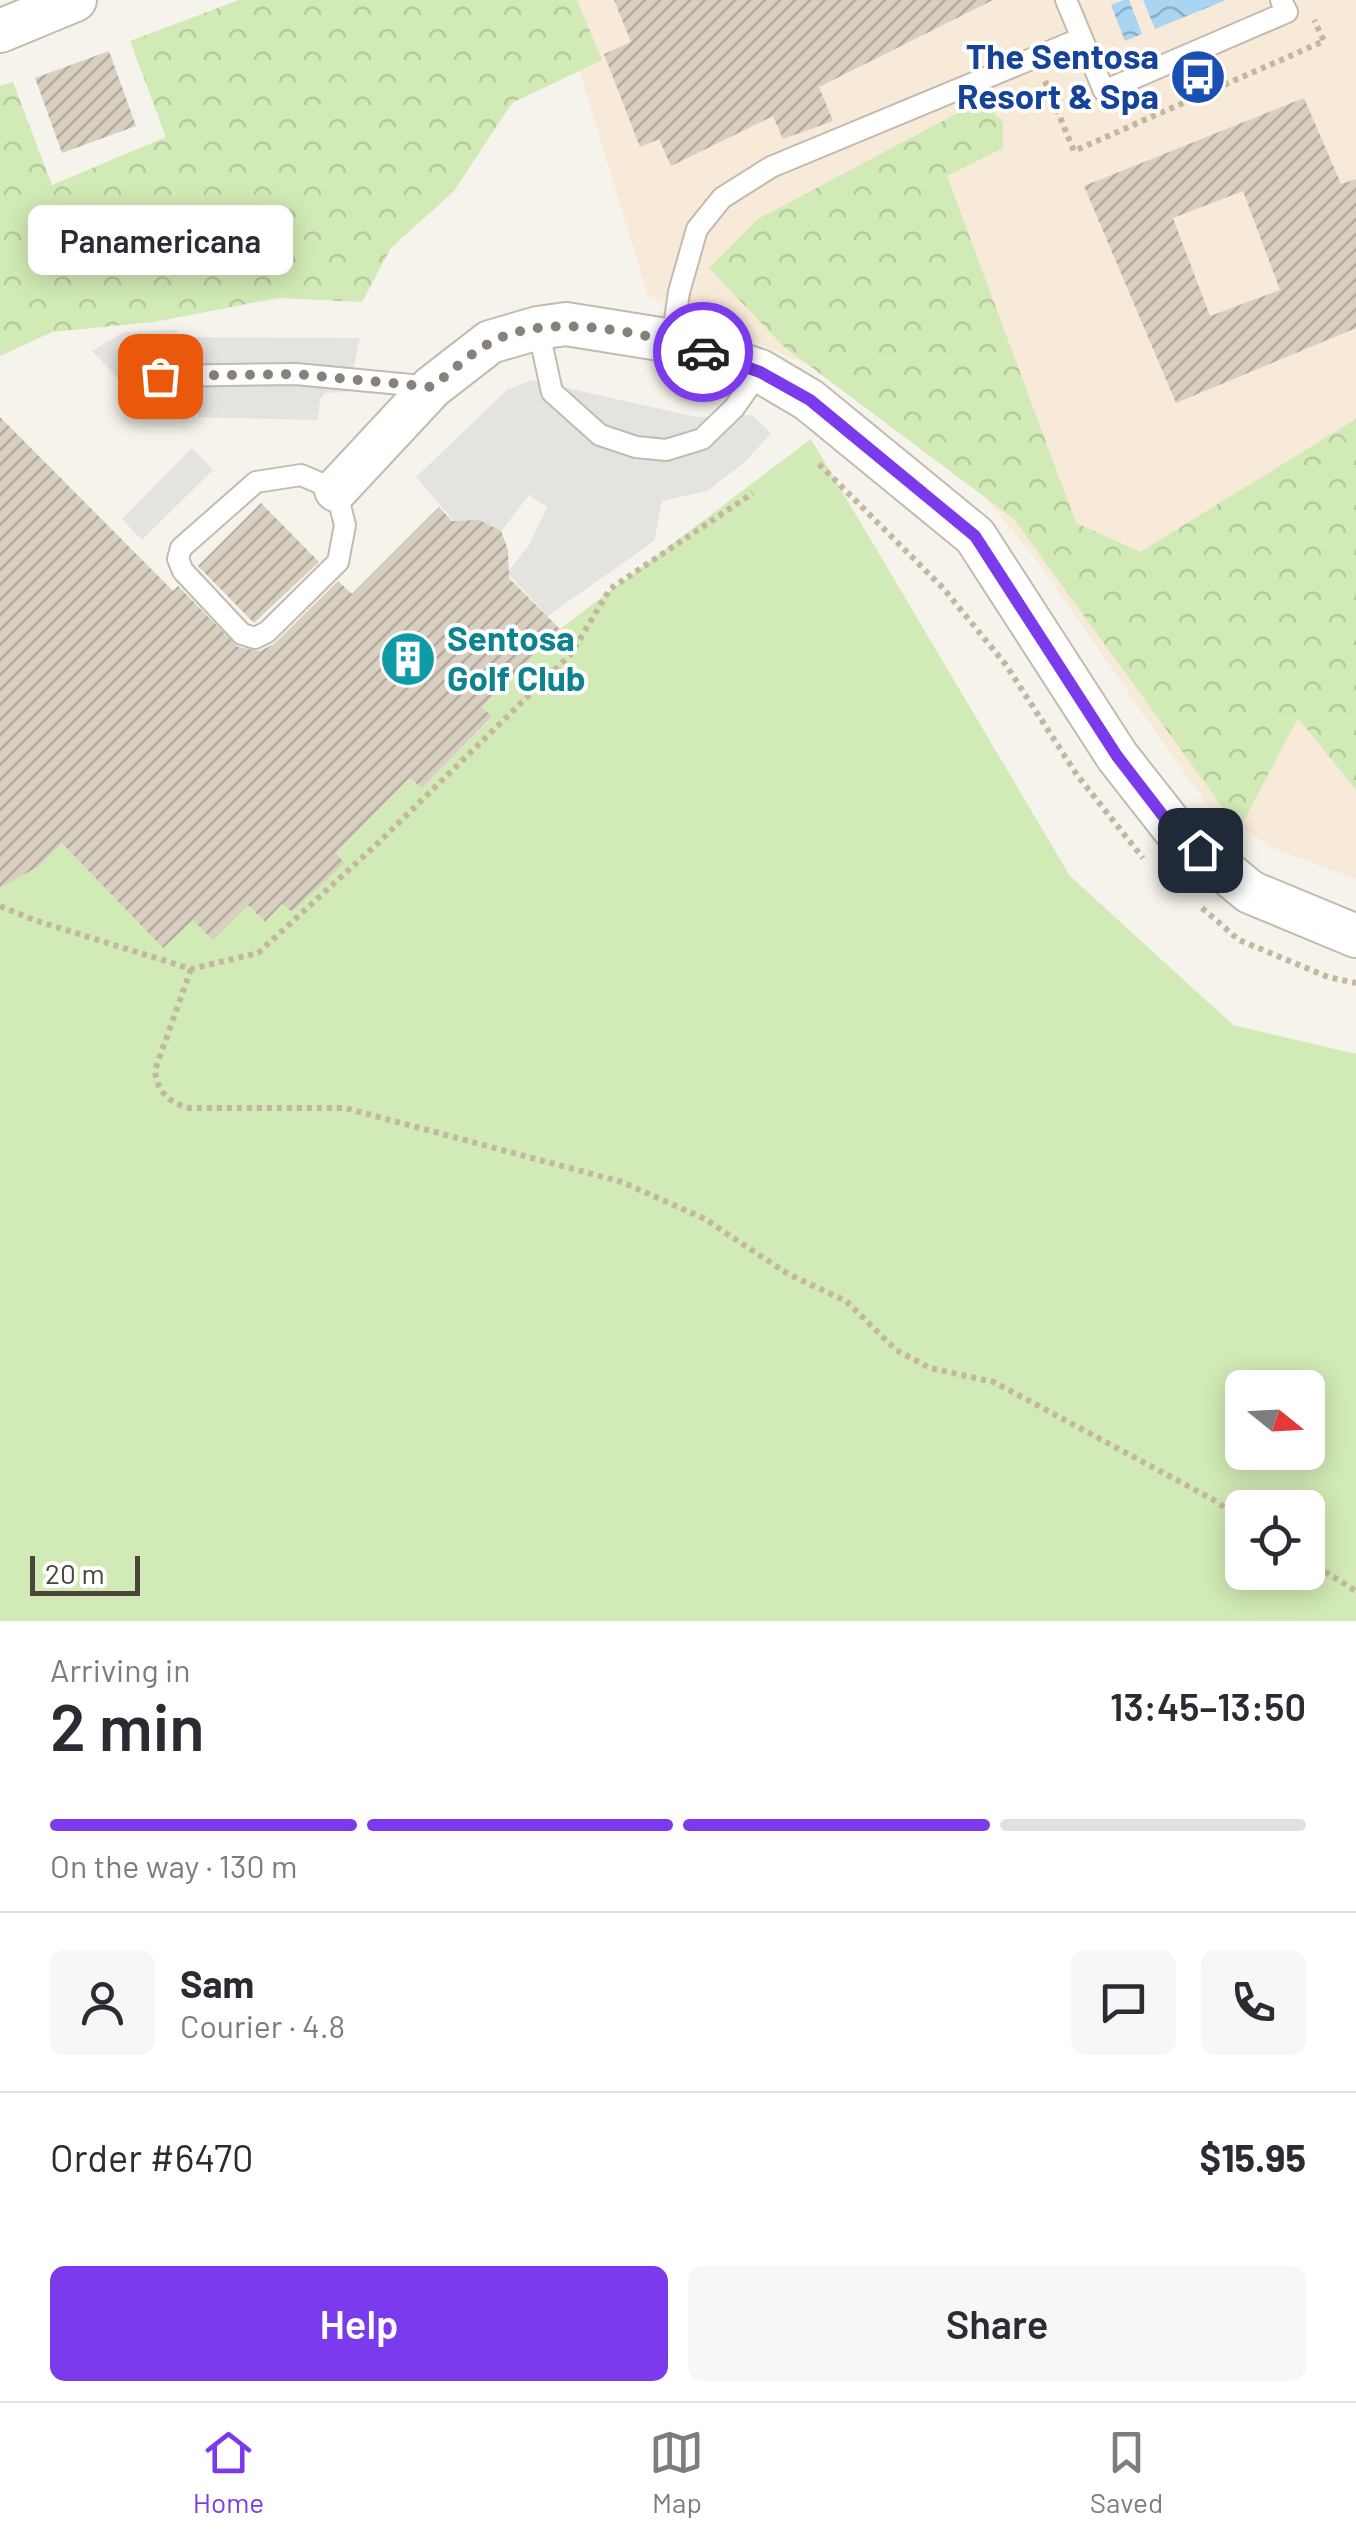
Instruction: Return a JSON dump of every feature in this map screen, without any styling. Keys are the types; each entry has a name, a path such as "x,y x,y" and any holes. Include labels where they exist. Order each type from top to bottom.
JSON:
{"street":[{"path":"0,31 75,0"},
{"path":"336,490 432,387 490,342 538,328 566,324 672,341 760,372 810,400 975,536 1117,756 1174,830 1250,892 1356,936"}],"lane":[{"path":"1066,0 1104,91 1287,12 1281,0"},
{"path":"672,341 679,292 696,229 722,198 771,167 1082,38"},
{"path":"538,328 552,392 600,435 636,447 666,450 702,440 734,408 760,372"},
{"path":"160,376 296,374 432,387"},
{"path":"301,475 336,490 345,525 338,562 267,632 255,638 242,634 182,571 178,559 181,548 256,482 301,475"}],"path":[{"path":"812,457 943,588"},
{"path":"0,906 191,969 258,953 378,843 571,654 610,589 753,493"},
{"path":"1239,940 1328,978 1356,983"},
{"path":"191,969 155,1070 161,1092 179,1106 345,1108 485,1142 622,1182 705,1220 788,1274 846,1301 896,1350 930,1368 994,1382 1225,1508"},
{"path":"1325,1572 1356,1591"}],"shaded area":[{"path":"558,0 1356,0 1356,879 1273,848 1206,804 1035,558 944,448 834,376 648,296"},
{"path":"177,330 178,337 360,338 348,392 325,393 320,399 318,420 198,417 199,400 193,394 181,398 156,418 92,351 124,332"},
{"path":"532,380 696,417 752,415 771,433 746,461 707,491 662,501 654,541 548,616 507,573 529,545 547,507 529,495 483,555 416,477 507,390"},
{"path":"192,448 213,470 142,540 122,519"}],"green space":[{"path":"239,0 577,0 602,60 512,103 454,191 391,248 362,302 278,298 154,322 52,332 0,356 0,86 13,82 52,185 166,137 130,41"},
{"path":"982,100 1003,122 1003,148 947,176 1076,523 1140,552 1356,419 1356,790 1298,718 1239,830 1014,519 783,346 709,268 758,219"},
{"path":"811,439 1070,876 1233,1025 1356,1054 1356,1621 0,1621 0,879 39,866 70,835 193,920 248,905 265,922 282,904 292,912 343,863 336,853 410,778 422,788 492,718 482,707 560,629"}],"water":[{"path":"1129,0 1142,34 1125,41 1111,5"},
{"path":"1143,0 1226,0 1155,29"}],"building":[{"path":"614,0 993,0 819,87 833,121 783,139 773,116 671,166 659,139 640,147 604,54 631,42"},
{"path":"109,51 136,126 62,153 35,78"},
{"path":"1304,98 1341,184 1356,179 1356,328 1176,403 1084,186","holes":["1243,191 1280,290 1210,316 1173,218"]},
{"name":"Sentosa Golf Club","path":"0,417 173,591 178,586 238,647 260,651 274,644 338,581 352,594 439,507 452,521 479,520 501,531 508,550 509,578 560,629 482,707 492,717 422,788 410,778 336,853 344,863 292,912 282,904 265,922 248,905 213,940 193,920 163,948 62,843 39,866 0,888"},
{"path":"261,503 319,562 254,623 198,566"}],"way so far":[{"path":"160,376 296,374 432,387 490,342 566,324 672,341 703,352"}],"place":[{"name":"The Sentosa Resort & Spa","path":"1198,77"},
{"name":"Panamericana","path":"160,376"},
{"name":"Sentosa Golf Club","path":"408,659"}],"route":[{"path":"703,352 760,372 810,400 975,536 1117,756 1174,830 1200,850"}]}
